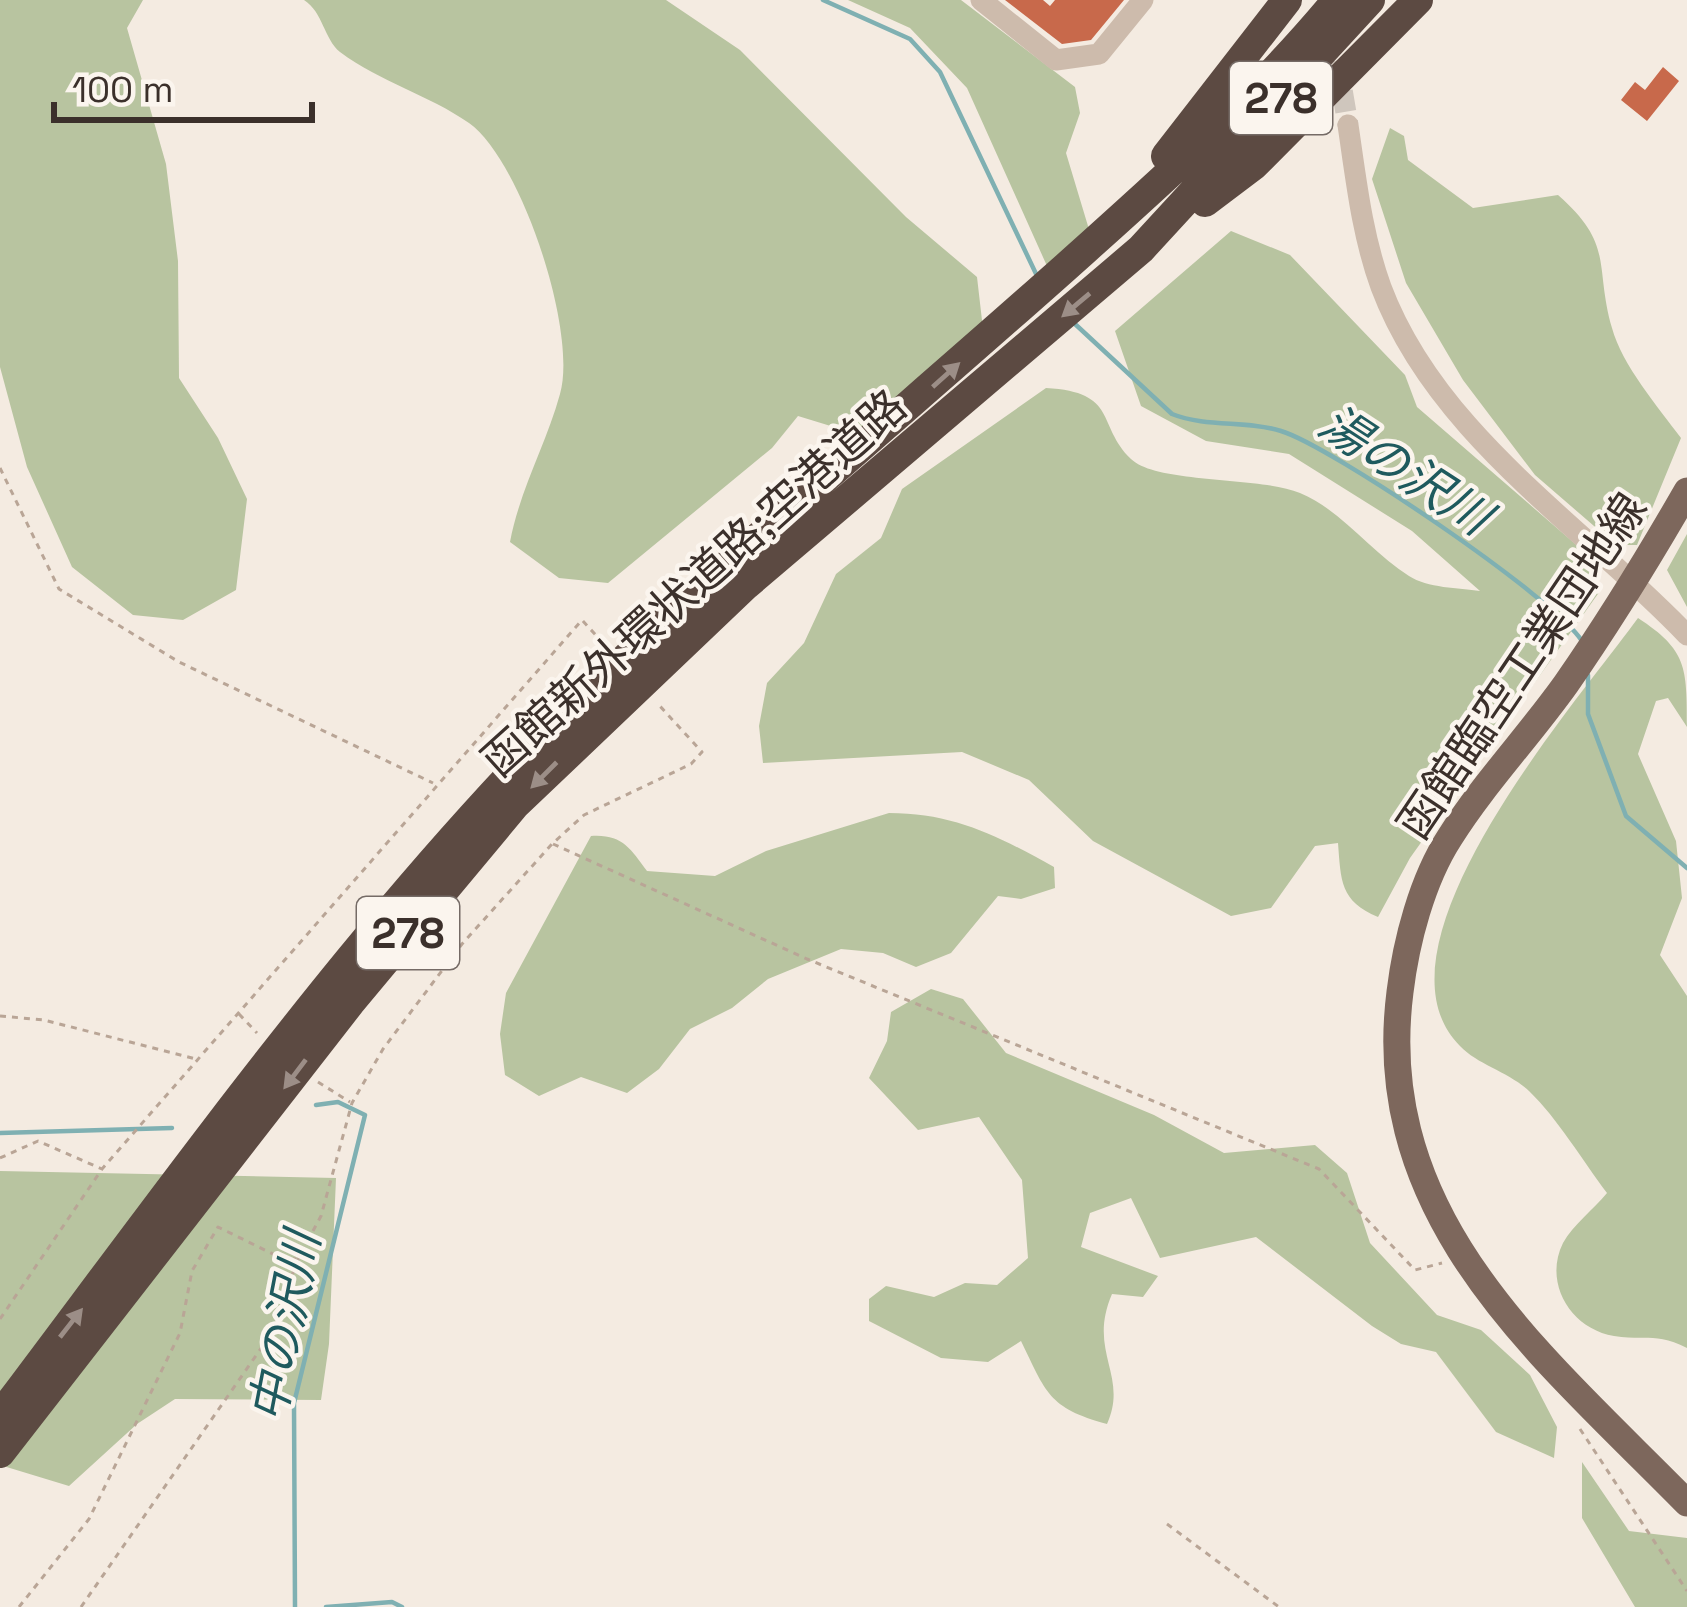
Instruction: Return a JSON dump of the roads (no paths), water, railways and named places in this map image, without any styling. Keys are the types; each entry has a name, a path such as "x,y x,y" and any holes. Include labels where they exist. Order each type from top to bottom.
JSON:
{"highway":[{"path":"1164,168 1287,0"},
{"name":"278","path":"1164,168 1337,0"},
{"name":"278","path":"1195,202 1370,0"},
{"path":"1195,202 1254,165 1418,0"},
{"name":"函館新外環状道路;空港道路","path":"0,1453 350,1003 514,805 1121,218 1164,168"},
{"name":"函館新外環状道路;空港道路","path":"0,1416 323,986 511,773 643,641 1195,202"}],"main road":[{"name":"函館臨空工業団地線","path":"1687,491 1565,686 1447,840 1410,934 1395,1029 1398,1085 1419,1176 1461,1258 1527,1340 1687,1503"}],"street":[{"path":"981,0 1056,60 1099,54 1143,0"},
{"path":"1348,125 1373,263 1397,322 1429,378 1469,428 1687,635"}],"waterway":[{"name":"湯の沢川","path":"823,0 910,39 940,72 1038,278"},
{"name":"湯の沢川","path":"1075,324 1172,414 1281,431 1345,464 1531,592 1582,641"},
{"name":"湯の沢川","path":"1588,675 1588,714 1626,816 1687,868"},
{"name":"中の沢川","path":"295,1607 294,1403 365,1115 338,1102 316,1105"},
{"name":"中の沢川","path":"0,1133 172,1128"},
{"name":"中の沢川","path":"326,1607 392,1602 402,1607"}],"tunnel":[{"path":"1332,30 1348,125"}]}
